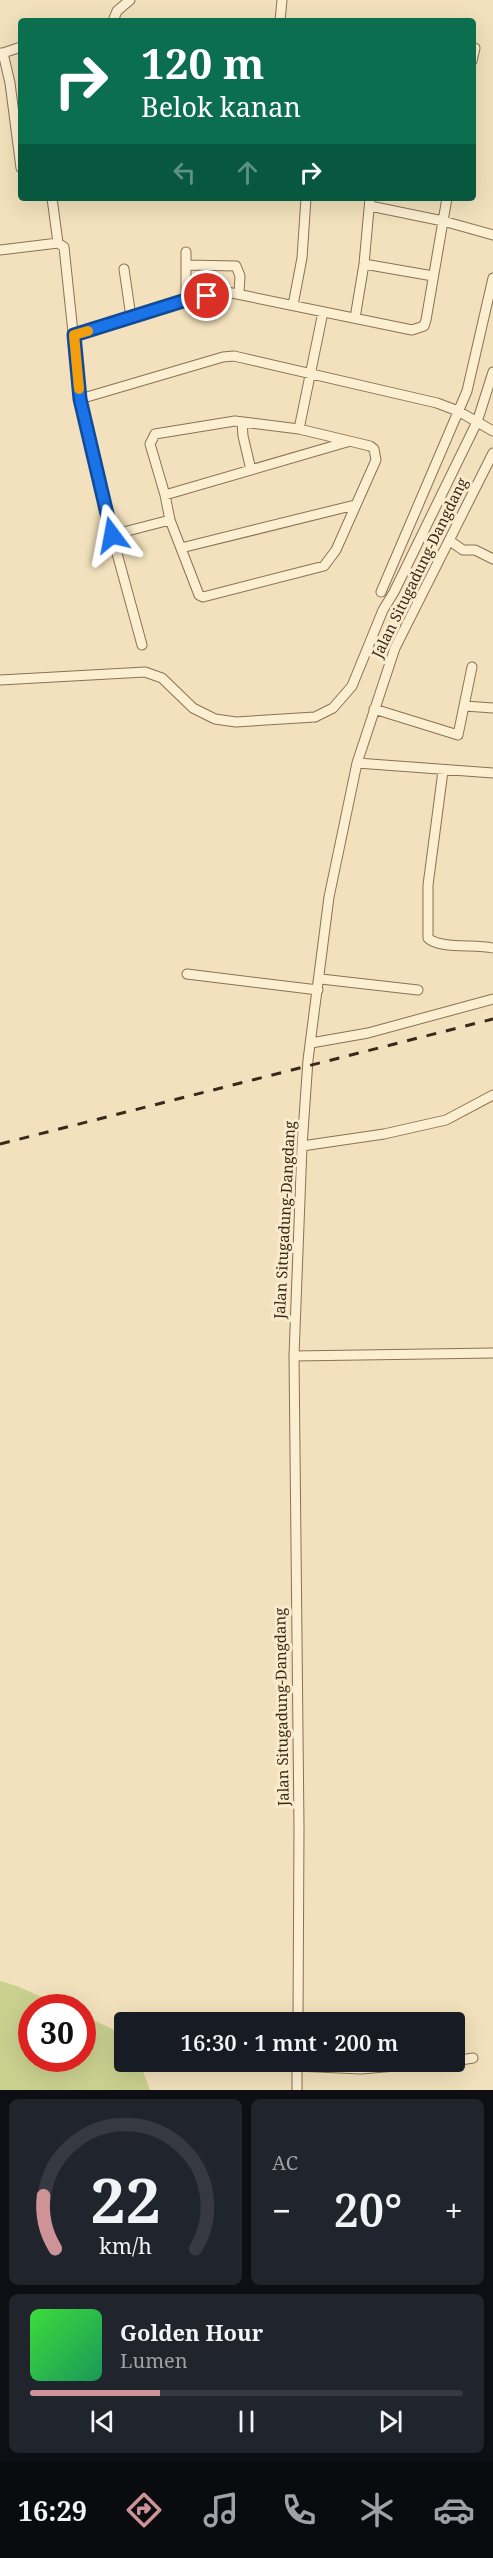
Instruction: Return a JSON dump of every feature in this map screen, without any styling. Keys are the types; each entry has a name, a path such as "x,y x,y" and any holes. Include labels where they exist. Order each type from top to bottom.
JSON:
{"street":[{"path":"114,18 117,11 130,0"},
{"path":"280,18 282,0"},
{"path":"18,48 2,53 10,83 18,145"},
{"path":"0,85 10,83"},
{"path":"52,201 58,243"},
{"path":"293,305 302,258 306,201"},
{"path":"74,335 186,300 227,292 412,330 424,326 446,201"},
{"path":"355,318 364,264 370,202 493,235"},
{"path":"0,250 58,243 64,247 80,399 112,535 142,645"},
{"path":"186,252 186,300"},
{"path":"364,264 433,276"},
{"path":"186,265 236,266 240,276 239,293"},
{"path":"124,269 131,317"},
{"path":"381,592 472,374 493,278"},
{"path":"299,429 323,312"},
{"path":"80,399 223,357 245,358 437,403 458,411 493,432"},
{"path":"0,680 145,672 162,678 193,708 215,719 236,722 315,717 333,708 352,686 383,610 477,422 493,372"},
{"path":"242,422 251,470"},
{"path":"242,422 299,429 370,446 376,454 376,460 336,550 324,566 209,597 199,595 170,520 150,444 155,434 242,422"},
{"path":"165,495 347,442"},
{"name":"Jalan Situgadung-Dangdang","path":"298,2012 294,1356 302,1146 311,1043 321,979 329,897 357,763 395,648 492,459"},
{"path":"181,548 355,505"},
{"path":"112,535 170,520"},
{"path":"450,541 463,550 475,550 493,559"},
{"path":"374,709 457,735 472,667"},
{"path":"465,706 493,708"},
{"path":"357,763 493,773"},
{"path":"443,771 428,885 428,938 443,946 468,944 493,948"},
{"path":"187,974 318,990"},
{"path":"321,979 418,990"},
{"path":"311,1043 368,1033 493,999"},
{"path":"302,1146 384,1134 446,1120 493,1095"},
{"path":"294,1356 493,1353"},
{"path":"465,2059 473,2058"},
{"path":"297,2072 297,2090"}],"green space":[{"path":"0,1981 35,1994 18,1994 18,2072 96,2072 96,2021 114,2030 114,2072 143,2072 150,2090 0,2090"}],"railway":[{"path":"0,1144 493,1019"}],"slow traffic":[{"path":"79,389 74,335 88,331"}],"route":[{"path":"112,535 80,399 74,335 186,300 207,296"}]}
